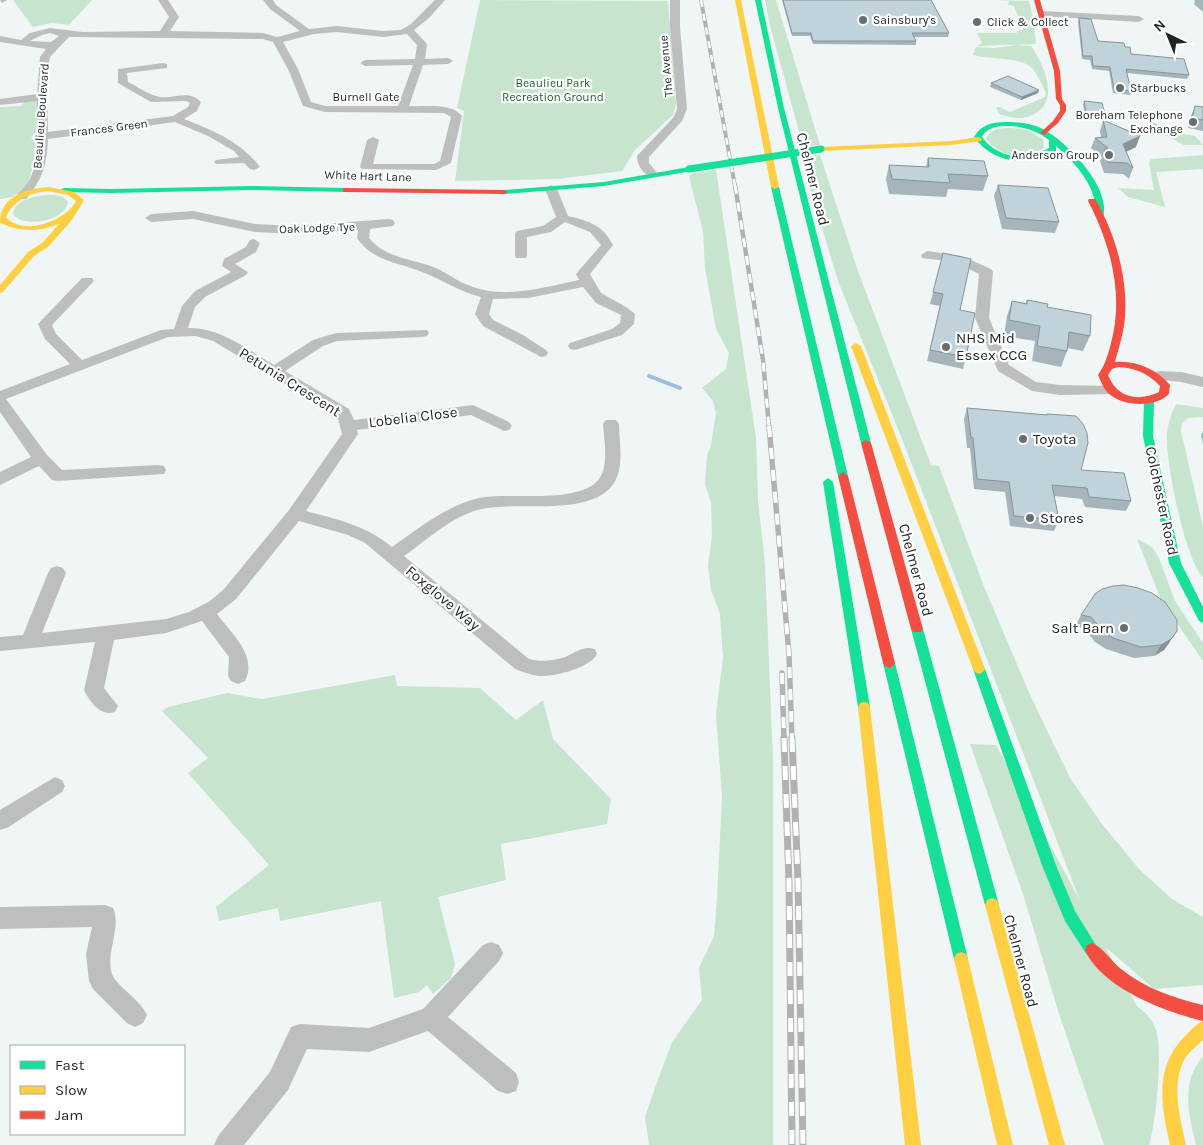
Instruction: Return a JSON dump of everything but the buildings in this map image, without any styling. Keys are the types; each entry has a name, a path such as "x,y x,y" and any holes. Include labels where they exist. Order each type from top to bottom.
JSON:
{"main road":[{"path":"738,0 757,108 795,278 966,976 1005,1145"},
{"name":"Chelmer Road","path":"758,0 780,108 819,264 1056,1145"},
{"path":"1037,0 1057,71 1059,99 1063,105 1063,111 1048,137"},
{"path":"1001,155 986,148 978,139 979,132 999,124 1028,123 1044,114 1059,99"},
{"path":"1013,124 1028,127 1048,137 1080,166 1091,180 1100,200 1100,215"},
{"path":"1036,158 1051,151 1054,147 1048,137"},
{"name":"White Hart Lane","path":"11,200 38,191 58,190 143,191 225,187 476,193 551,189 644,178 689,169 821,149 916,145 978,139"},
{"name":"White Hart Lane","path":"916,145 1018,158 1036,158"},
{"path":"1036,158 1055,163"},
{"name":"White Hart Lane","path":"591,184 683,168 689,169"},
{"path":"1067,169 1084,186 1100,215 1116,264 1121,311 1103,380 1111,391 1125,398 1149,402 1159,399 1164,394 1162,380 1130,357 1116,334"},
{"path":"0,290 31,254 45,245 80,204 79,198 74,193 58,190"},
{"name":"White Hart Lane","path":"23,227 46,225 93,203 143,191"},
{"path":"11,200 1,214 4,222 23,227 31,236 31,254"},
{"path":"819,264 851,334 955,601 1045,855 1070,918 1085,942 1105,966 1122,982 1147,997 1174,1007 1203,1013"},
{"path":"795,278 818,424"},
{"path":"1106,369 1130,357"},
{"name":"Colchester Road","path":"1125,398 1148,436"},
{"name":"Colchester Road","path":"1149,402 1148,436 1175,564 1203,618"},
{"path":"826,473 864,706 913,1145"},
{"path":"1166,1145 1170,1110 1170,1081 1180,1052 1203,1029"},
{"path":"1170,1110 1178,1145"}],"street":[{"path":"163,0 174,17 163,34"},
{"path":"268,0 273,7 308,33"},
{"path":"0,40 41,46 60,39 100,35 163,34 263,36 276,40 340,29 393,36 408,31 427,16 440,0"},
{"name":"The Avenue","path":"651,173 643,163 643,156 678,119 682,108 675,27 675,0"},
{"path":"1042,14 1123,16 1139,20"},
{"path":"0,40 51,31 60,39"},
{"path":"402,110 419,62 422,44 408,31"},
{"path":"28,44 26,39 33,34"},
{"name":"Beaulieu Boulevard","path":"11,200 30,188 38,176 42,136 41,97 45,56 60,39"},
{"name":"Burnell Gate","path":"276,40 293,69 307,104 325,109 444,110 451,111 457,116 445,163 436,167 366,167 373,140"},
{"name":"Beaulieu Boulevard","path":"28,44 45,56"},
{"path":"365,63 448,61"},
{"name":"Frances Green","path":"42,136 176,119 193,109 196,102 188,98 155,100 123,83 122,72 163,66"},
{"path":"0,102 41,97"},
{"name":"Frances Green","path":"176,119 212,134 232,146 251,163 220,162"},
{"name":"Beaulieu Boulevard","path":"38,176 58,190"},
{"path":"551,189 563,218"},
{"name":"Oak Lodge Tye","path":"151,218 193,215 255,228 294,230 363,226 363,238 369,246 382,255 436,272 449,281 470,290 488,294 535,292 587,282"},
{"path":"521,255 521,234 547,229 563,218"},
{"path":"563,218 592,227 603,235 607,245 601,256 589,264 583,274 596,299 607,305 620,308 628,314 627,324 617,332 575,346"},
{"path":"363,226 389,223"},
{"path":"180,332 189,306 200,294 241,272 229,266 229,262 251,249 254,243"},
{"path":"927,255 958,258 968,261 986,272 982,318 1003,368 1032,386 1060,390 1111,391"},
{"path":"78,365 50,336 46,324 87,281"},
{"path":"488,294 482,314 488,322 541,353"},
{"name":"Petunia Crescent","path":"0,396 166,332 196,332 218,338 344,412 350,434 295,514 224,601 206,613 166,626 0,644"},
{"path":"275,372 318,344 336,337 422,333"},
{"path":"1060,390 1106,369"},
{"path":"1162,380 1203,382"},
{"path":"1162,380 1203,386"},
{"path":"0,401 41,460 58,476 158,470"},
{"name":"Lobelia Close","path":"348,426 473,410 504,426"},
{"path":"392,556 450,517 478,504 506,500 568,500 588,496 605,483 609,476 611,424"},
{"path":"0,479 41,460"},
{"name":"Foxglove Way","path":"295,514 361,534 392,556 529,668 548,668 563,665 588,654"},
{"path":"30,642 57,573"},
{"path":"206,613 238,655 238,676"},
{"path":"106,634 94,690 108,706"},
{"path":"0,822 54,786"},
{"path":"0,918 105,916 98,954 101,981 135,1015"},
{"path":"227,1145 279,1081 300,1036 369,1040 431,1018 491,953"},
{"path":"431,1018 507,1082"}],"green space":[{"path":"13,0 92,0 69,25 52,23 33,27"},
{"name":"Beaulieu Park Recreation Ground","path":"480,0 668,1 676,104 673,115 635,150 622,171 557,179 455,181 464,111 457,108"},
{"path":"765,0 776,0 820,145 803,146 770,26"},
{"path":"996,0 1029,1 1036,44 977,46 982,43 977,33 1017,33 1016,31 1023,30 1014,6 1008,5 1009,1"},
{"path":"1016,45 1031,46 1040,61 1048,87 1048,96 1040,110 1030,116 1020,118 999,114 996,107 1010,112 1045,97 1046,93 1033,69 1013,60 973,55 976,47 995,48"},
{"path":"37,100 37,131 31,138 36,142 35,158 27,188 12,197 0,199 0,107 21,106 25,101"},
{"path":"1151,121 1173,132 1195,136 1203,145 1184,145 1157,131 1147,123"},
{"path":"1012,128 1027,130 1043,139 1044,148 1026,155 1012,155 999,151 986,138 994,130"},
{"path":"820,155 858,271 931,465 939,466 983,584 1030,695 1070,778 1102,824 1139,869 1172,899 1203,917 1203,985 1154,989 1094,937 902,439 838,281 810,188 804,157"},
{"path":"1203,155 1203,169 1156,172 1165,207 1128,197 1118,188 1154,190 1149,163 1151,159"},
{"path":"716,170 756,438 758,500 765,564 773,761 773,1145 649,1145 645,1117 657,1082 672,1042 702,1000 699,968 714,936 717,898 722,797 716,714 723,658 720,614 711,590 708,566 712,535 711,503 705,484 707,456 711,445 716,413 713,401 702,388 726,369 729,353 716,329 705,268 703,231 689,177 691,174"},
{"path":"57,195 68,202 60,214 44,221 34,222 18,219 13,214 18,205 27,199"},
{"path":"1176,404 1203,408 1203,417 1188,418 1182,423 1181,431 1203,527 1203,577 1196,567 1183,531 1169,464 1167,433 1170,418"},
{"path":"1137,539 1152,547 1159,558 1175,601 1203,643 1203,661 1161,600"},
{"path":"395,675 397,686 480,688 516,720 543,700 553,739 611,799 607,824 501,844 506,880 438,897 455,964 451,978 433,994 427,985 419,992 394,998 381,901 280,921 278,908 219,921 216,907 269,865 188,773 208,758 162,711 168,707 227,693 262,699"},
{"path":"970,744 996,745 1137,1006 1148,1016 1156,1030 1159,1053 1158,1087 1149,1145 1104,1145 1059,1014 1023,894"},
{"path":"1203,1057 1203,1145 1196,1145 1188,1100 1191,1077"}],"waterway":[{"path":"649,376 680,388"}],"railway":[{"path":"701,0 735,186"},
{"path":"735,185 763,360 769,427"},
{"path":"769,426 789,654 792,740"},
{"path":"782,673 784,740"},
{"path":"784,738 789,883 792,1145"},
{"path":"792,738 798,880 803,1145"}],"traffic: fast":[{"path":"758,0 781,108 866,443"},
{"path":"1052,141 1053,149 1044,154 1023,159 1002,156 993,152 978,137 987,127 1000,124 1031,127 1049,136 1076,161 1091,181 1100,200 1100,215"},
{"path":"689,169 821,149"},
{"path":"504,192 604,184 689,169"},
{"path":"775,187 843,476"},
{"path":"64,190 252,188 346,190"},
{"path":"1149,401 1148,436 1175,563 1203,618"},
{"path":"828,482 864,707"},
{"path":"917,629 992,905"},
{"path":"889,663 961,959"},
{"path":"979,669 1050,868 1070,916 1092,950"}],"traffic: slow":[{"path":"738,0 775,187"},
{"path":"821,149 951,143 978,139"},
{"path":"0,220 11,225 19,227 46,226 70,214 80,200 60,190 36,190 15,199 7,207 2,217 7,223"},
{"path":"0,290 31,254 45,245 69,218"},
{"path":"856,346 979,669"},
{"path":"864,707 913,1145"},
{"path":"992,905 1057,1145"},
{"path":"961,959 1005,1145"},
{"path":"1178,1145 1170,1110 1170,1081 1180,1052 1203,1029"}],"traffic: jam":[{"path":"1037,0 1057,71 1059,99 1063,105 1063,111 1056,122 1044,133"},
{"path":"346,190 504,192"},
{"path":"1092,201 1109,240 1119,282 1120,324 1109,367"},
{"path":"1117,364 1138,367 1149,372 1165,385 1164,394 1155,398 1137,401 1128,400 1112,391 1103,375 1109,367 1117,364"},
{"path":"866,443 917,629"},
{"path":"843,476 889,663"},
{"path":"1092,950 1115,974 1141,991 1171,1004 1203,1013"}],"place":[{"name":"Sainsbury's","path":"863,20"},
{"name":"Click & Collect","path":"977,22"},
{"name":"Starbucks","path":"1120,88"},
{"name":"Boreham Telephone Exchange","path":"1193,122"},
{"name":"Anderson Group","path":"1109,155"},
{"name":"NHS Mid Essex CCG","path":"946,347"},
{"name":"Toyota","path":"1023,439"},
{"name":"Stores","path":"1030,518"},
{"name":"Salt Barn","path":"1124,628"}]}
